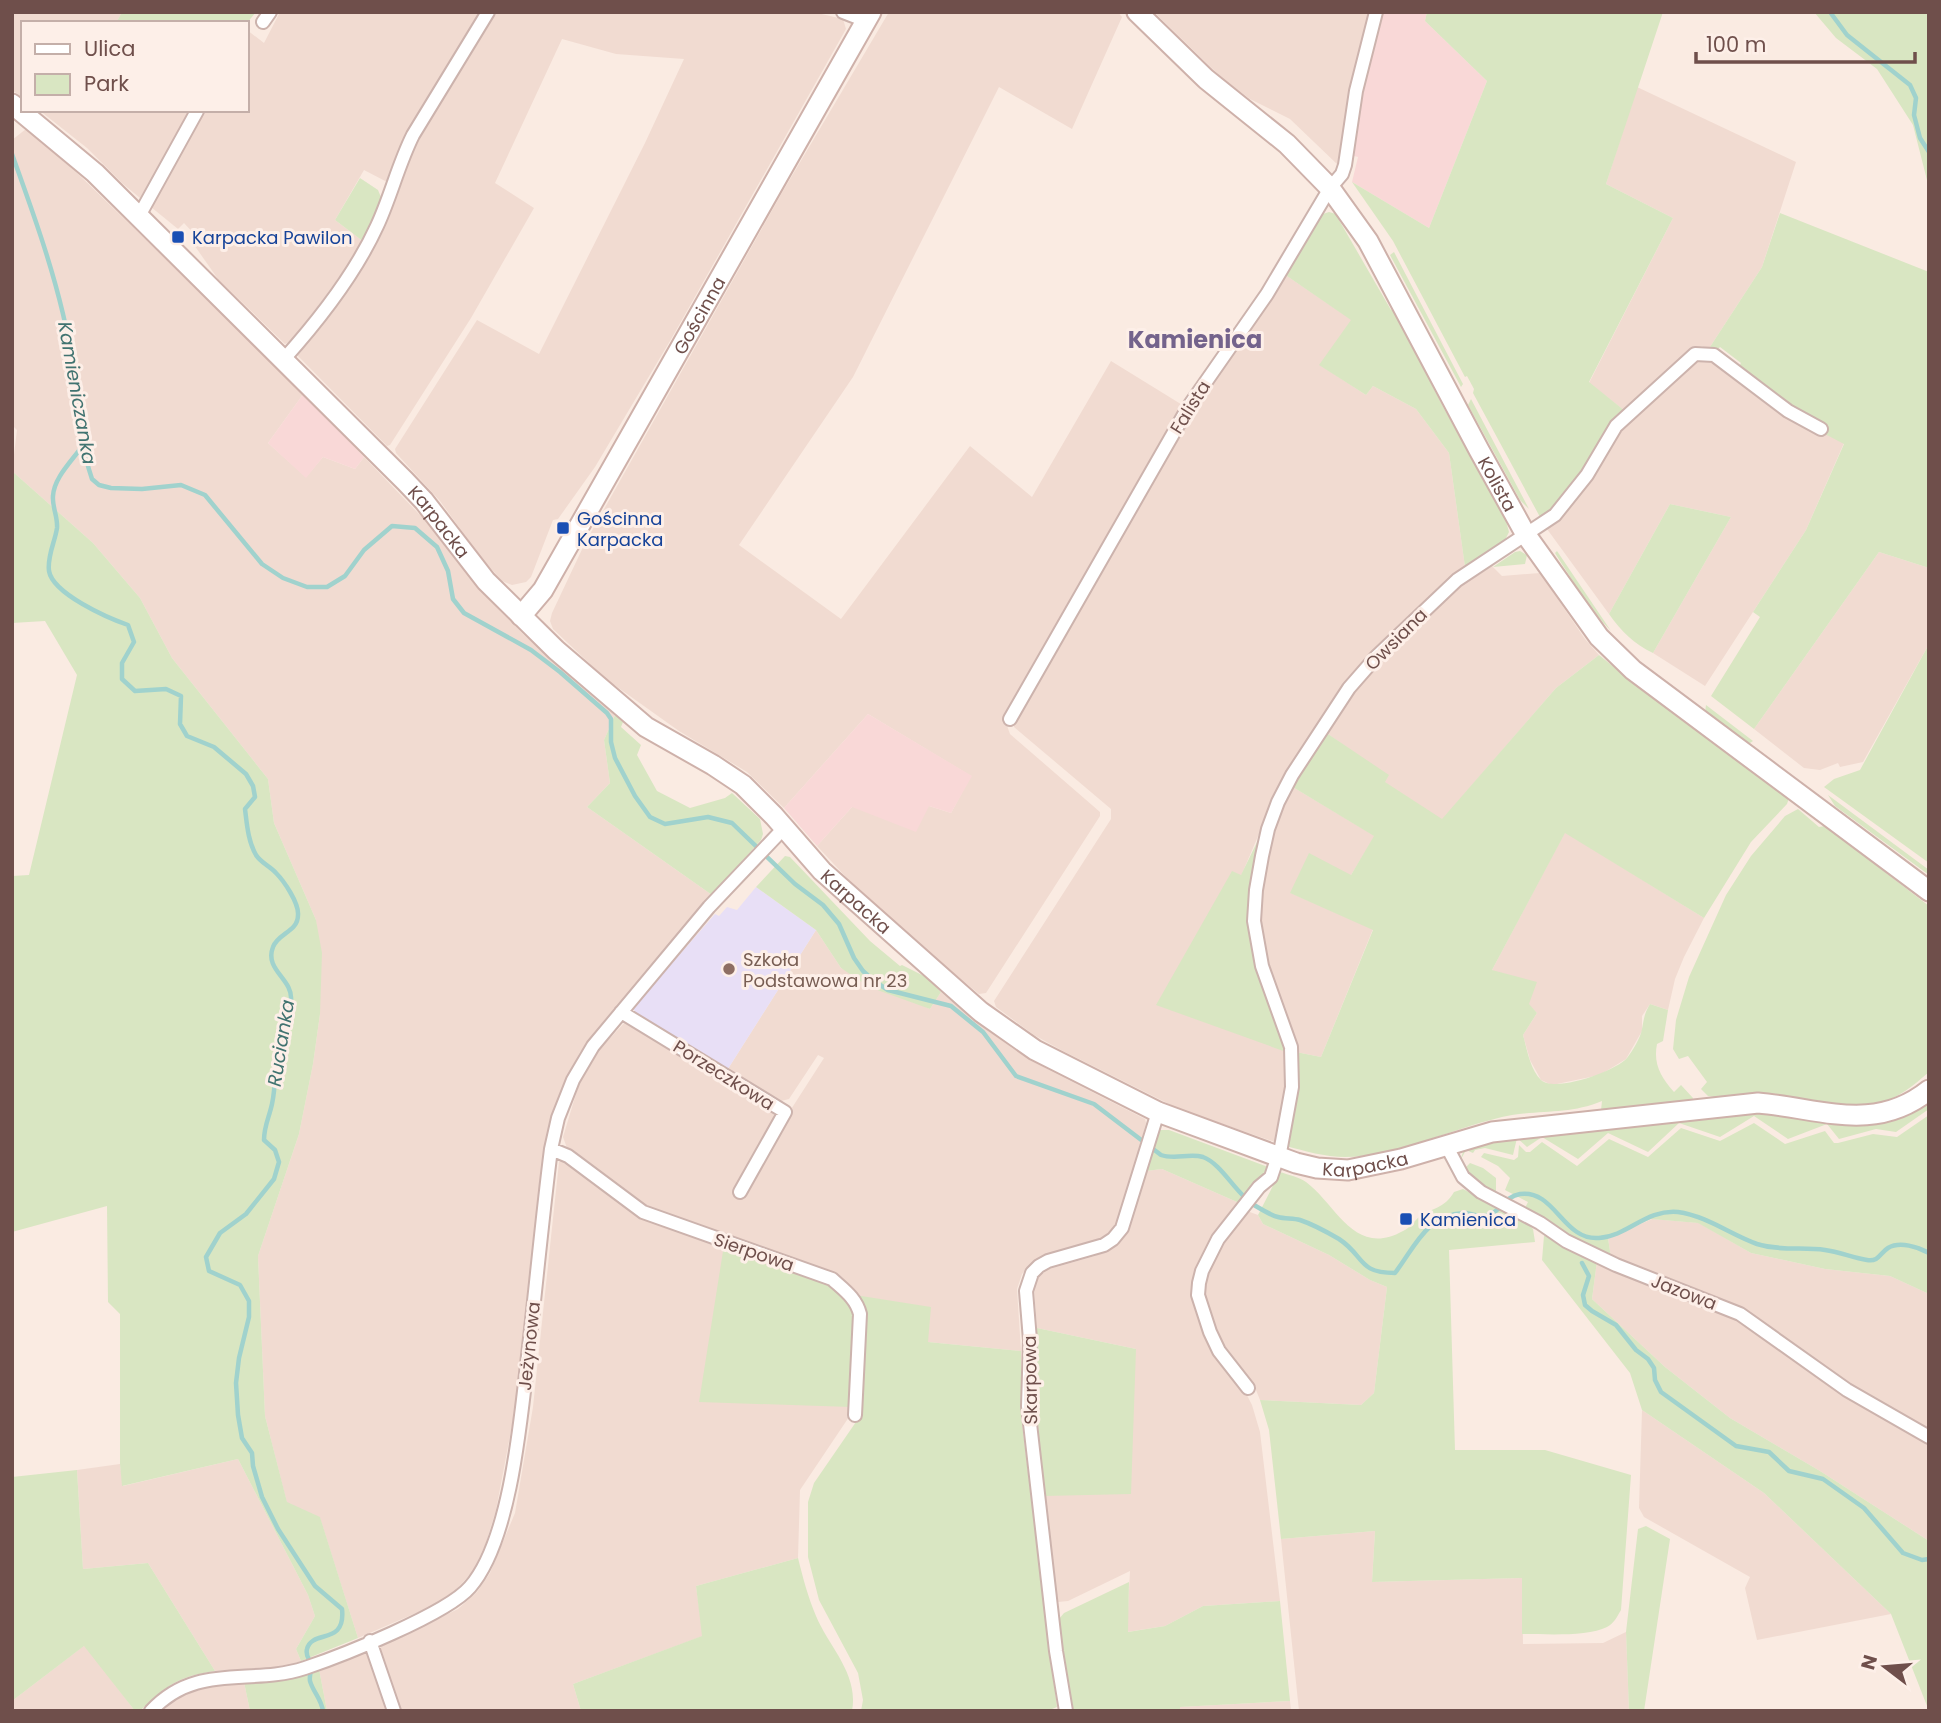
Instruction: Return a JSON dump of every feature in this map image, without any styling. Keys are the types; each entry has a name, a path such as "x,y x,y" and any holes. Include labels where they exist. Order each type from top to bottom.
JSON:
{"street":[{"path":"284,359 331,300 360,257 377,226 413,135 488,12"},
{"path":"843,12 868,16"},
{"name":"Kolista","path":"1137,12 1206,79 1287,144 1330,188 1368,242 1527,535 1584,618 1624,662 1929,891"},
{"name":"Falista","path":"1010,719 1189,406 1268,294 1330,188 1342,174 1356,91 1377,12"},
{"name":"Gościnna","path":"521,615 542,590 868,16"},
{"name":"Karpacka","path":"22,112 61,142 284,359 424,501 478,571 556,650 646,727 743,785 822,871 998,1025 1045,1056 1158,1112 1278,1157 1317,1168 1348,1170 1401,1159 1482,1134 1515,1128 1758,1103 1838,1114 1880,1115 1899,1109 1929,1090"},
{"path":"139,216 196,112"},
{"name":"Owsiana","path":"1278,1157 1292,1087 1293,1065 1289,1039 1262,965 1254,921 1256,891 1268,829 1292,775 1349,688 1377,656 1457,580 1555,515 1587,475 1616,426 1695,354 1714,355 1788,411 1821,429"},
{"name":"Jeżynowa","path":"151,1711 174,1691 192,1683 221,1677 283,1673 320,1662 426,1616 469,1589 494,1547 511,1479 551,1149 558,1118 578,1068 593,1046 709,907 784,828"},
{"name":"Porzeczkowa","path":"621,1012 785,1112 740,1192"},
{"name":"Skarpowa","path":"1066,1711 1056,1651 1028,1406 1030,1340 1026,1291 1032,1273 1039,1266 1048,1261 1090,1251 1113,1239 1122,1228 1158,1112"},
{"name":"Jazowa","path":"1446,1145 1470,1185 1566,1241 1616,1265 1740,1314 1847,1390 1929,1437"},
{"name":"Sierpowa","path":"551,1149 568,1156 643,1212 832,1279 858,1304 860,1314 855,1415"},
{"path":"1248,1388 1219,1351 1202,1314 1198,1295 1202,1271 1218,1239 1259,1187 1271,1177 1278,1157"},
{"path":"370,1641 394,1711"}],"shaded area":[{"path":"12,12 122,12 117,21 21,21 21,97 12,90"},
{"path":"280,12 483,12 389,183 364,170 335,220 364,242 294,340 285,344 218,279 192,242 196,236 184,223 178,229 151,207 203,112 248,112 248,31 264,43"},
{"path":"494,12 813,12 843,19 846,29 670,341 595,467 558,519 553,520 531,577 526,582 512,585 502,581 479,555 440,501 395,449 477,320 539,354 684,59 616,54 562,39 495,183 534,208 471,318 390,445 387,446 297,355 335,303 417,137"},
{"path":"889,12 1118,12 1122,17 1072,129 999,87 853,377 739,545 841,619 970,446 1032,497 1111,361 1184,406 1006,723 1010,734 1100,812 1100,816 986,993 979,994 860,892 817,846 852,807 929,806 951,813 971,776 868,714 784,808 747,772 679,731 606,679 553,629 550,621 585,543 783,191"},
{"path":"1154,12 1373,12 1352,90 1338,165 1290,119 1250,99 1223,79"},
{"path":"1380,12 1427,12 1425,21 1487,81 1429,228 1352,182 1358,157 1354,156 1361,92"},
{"path":"1637,87 1796,162 1762,267 1708,350 1702,346 1693,348 1650,392 1625,411 1589,383 1673,218 1606,184"},
{"path":"42,112 191,112 140,198 87,148"},
{"path":"26,129 77,173 304,393 268,443 306,477 323,457 355,469 364,457 419,514 425,516 472,579 523,634 615,715 604,740 610,783 587,807 712,895 580,1052 554,1114 545,1148 517,1399 496,1510 486,1543 473,1571 456,1590 430,1607 358,1638 320,1518 287,1503 265,1416 258,1256 299,1134 313,1064 320,1014 316,920 274,823 268,779 172,658 140,598 93,543 12,471 17,430 12,425 12,140"},
{"path":"1284,274 1352,320 1320,365 1366,395 1373,386 1416,409 1449,453 1465,567 1442,586 1374,654 1271,806 1241,876 1232,872 1289,1053 1290,1065 1279,1140 1275,1142 1179,1109 1063,1051 1034,1035 996,1007 994,1001 1111,819 1111,809 1014,727 1013,720 1192,408"},
{"path":"1707,359 1787,415 1844,443 1806,530 1705,686 1653,653 1731,517 1670,504 1609,614 1547,529 1573,504 1619,427 1692,363"},
{"path":"304,393 364,457 355,469 323,457 306,478 268,443"},
{"path":"1879,552 1929,568 1929,644 1863,762 1840,767 1838,763 1820,770 1804,768 1754,729"},
{"path":"1492,566 1502,576 1540,573 1599,655 1556,688 1442,820 1384,782 1388,776 1325,732 1352,692 1391,649 1460,587"},
{"path":"868,714 972,776 951,813 929,806 916,832 852,807 817,846 784,808"},
{"path":"1291,786 1375,836 1351,875 1291,893 1373,929 1321,1057 1296,1052 1264,962 1257,926 1268,839"},
{"path":"1565,832 1704,918 1675,979 1668,1010 1650,1004 1642,1016 1642,1031 1626,1059 1600,1075 1552,1085 1541,1080 1530,1060 1523,1035 1537,1013 1492,970"},
{"name":"Szkoła Podstawowa nr 23","path":"756,887 816,930 726,1072 638,1017 633,1008 715,914 719,916 727,907 737,910"},
{"path":"816,930 841,968 930,1009 941,992 1012,1048 1145,1119 1123,1208 1111,1231 1096,1241 1070,1247 1034,1261 1022,1274 1017,1289 1021,1351 928,1342 855,1295 645,1207 573,1157 567,1148 563,1137 579,1084 600,1049 627,1020 770,1107 774,1114 773,1122 788,1114 824,1058 818,1055 789,1099 781,1101 774,1100 726,1072"},
{"path":"563,1160 641,1214 724,1245 851,1407 851,1414 800,1490 798,1558 696,1586 703,1636 573,1684 581,1711 399,1711 379,1650 382,1646 458,1609 477,1592 490,1573 515,1513 533,1407 559,1162"},
{"path":"1162,1169 1237,1202 1239,1208 1196,1296 1252,1405 1260,1432 1280,1601 1203,1606 1165,1626 1127,1632 1130,1571 1068,1601 1058,1602 1044,1496 1136,1349 1037,1328 1034,1289 1039,1276 1046,1270 1095,1256 1112,1247 1126,1231 1146,1171"},
{"path":"1247,1211 1258,1215 1263,1224 1329,1255 1387,1287 1374,1393 1361,1405 1260,1400 1254,1385 1223,1351 1214,1333 1202,1285 1220,1243"},
{"path":"1652,1219 1699,1223 1751,1253 1825,1269 1890,1276 1929,1294 1929,1433 1847,1384 1742,1310 1611,1258 1608,1238"},
{"path":"1597,1261 1726,1311 1929,1442 1929,1541 1820,1471 1730,1418 1665,1367 1592,1299"},
{"path":"1642,1410 1764,1493 1891,1614 1757,1640 1745,1588 1750,1577 1644,1517 1639,1508"},
{"path":"238,1459 308,1595 315,1616 296,1649 301,1661 283,1667 215,1671 148,1563 83,1569 77,1470 120,1464 123,1486"},
{"path":"1375,1531 1372,1582 1522,1578 1523,1644 1603,1643 1626,1632 1629,1711 1299,1711 1281,1539"},
{"path":"85,1645 135,1711 12,1711 12,1701"},
{"path":"366,1651 370,1654 390,1711 327,1711 319,1669"},
{"path":"244,1682 250,1711 160,1711 175,1698 193,1690 220,1683"},
{"path":"1290,1701 1291,1711 1180,1711 1180,1707"}],"green space":[{"path":"122,12 256,12 248,22 117,21"},
{"path":"1427,12 1663,12 1606,184 1673,218 1589,382 1625,411 1575,484 1552,509 1540,517 1393,241 1352,182 1429,228 1487,81 1425,21"},
{"path":"1814,12 1929,12 1929,188 1913,125 1877,69 1836,38"},
{"path":"360,178 378,190 383,202 364,242 335,220"},
{"path":"1329,212 1341,218 1339,220 1391,310 1394,309 1441,403 1506,521 1509,532 1505,540 1465,567 1449,453 1416,409 1373,386 1366,395 1319,365 1351,320 1284,274 1323,214"},
{"path":"1780,213 1929,272 1929,568 1879,552 1754,729 1711,696 1760,617 1753,612 1806,530 1844,444 1823,433 1737,370 1741,363 1720,347 1715,352 1708,350 1762,267"},
{"path":"1394,252 1463,384 1461,387 1390,255"},
{"path":"1471,399 1529,509 1520,500 1468,405"},
{"path":"12,471 93,543 140,598 172,658 268,779 274,823 316,920 322,953 320,1014 313,1064 299,1134 258,1256 265,1416 287,1502 320,1517 358,1638 301,1661 296,1649 315,1616 308,1595 238,1459 122,1486 120,1314 108,1302 107,1206 12,1232 12,876 29,875 77,675 45,621 12,623"},
{"path":"1670,504 1731,517 1653,653 1628,636 1609,614"},
{"path":"1520,551 1527,555 1525,564 1493,567 1515,552"},
{"path":"1557,551 1611,631 1581,594 1555,553"},
{"path":"1929,644 1929,863 1824,787 1834,779 1860,770"},
{"path":"1599,655 1789,798 1787,804 1751,842 1704,918 1565,833 1492,970 1537,982 1529,1004 1537,1013 1523,1035 1532,1065 1541,1080 1559,1084 1571,1082 1599,1074 1621,1063 1638,1040 1650,1004 1668,1010 1663,1041 1657,1044 1659,1070 1674,1092 1681,1085 1693,1098 1692,1101 1601,1110 1602,1101 1569,1110 1512,1115 1365,1156 1330,1156 1286,1146 1296,1052 1321,1057 1373,930 1290,893 1309,853 1351,875 1374,836 1291,786 1325,732 1389,775 1385,782 1442,819 1556,688"},
{"path":"1706,705 1753,741 1747,745 1705,713"},
{"path":"615,715 623,722 621,727 641,745 637,755 657,791 690,808 725,798 732,793 760,819 763,834 761,840 712,895 587,807 610,783 604,740"},
{"path":"1828,795 1929,870 1929,875 1835,806"},
{"path":"1798,809 1819,827 1825,826 1929,906 1929,1072 1906,1091 1879,1104 1855,1106 1762,1093 1728,1097 1708,1096 1701,1089 1707,1082 1688,1056 1679,1059 1673,1049 1676,1020 1689,977 1726,895 1751,856 1785,816"},
{"path":"1259,838 1251,895 1289,1053 1156,1005 1232,871 1241,875"},
{"path":"785,856 790,857 870,941 900,966 926,977 941,992 930,1009 869,987 841,968 816,930 756,887"},
{"path":"1929,1102 1929,1109 1896,1132 1876,1129 1839,1139 1827,1124 1788,1139 1754,1116 1720,1137 1679,1123 1648,1152 1608,1133 1578,1159 1542,1137 1527,1147 1517,1138 1513,1155 1485,1148 1473,1153 1466,1150 1460,1161 1464,1149 1495,1139 1755,1112 1850,1125 1876,1124 1911,1113"},
{"path":"1929,1115 1929,1294 1890,1276 1825,1269 1751,1253 1698,1223 1651,1219 1608,1238 1611,1258 1525,1208 1528,1202 1505,1190 1510,1178 1498,1166 1481,1157 1484,1153 1514,1160 1518,1157 1519,1145 1526,1152 1530,1152 1542,1142 1577,1166 1609,1139 1648,1157 1681,1128 1720,1141 1754,1123 1785,1144 1825,1131 1834,1143 1838,1143 1873,1134 1897,1137"},
{"path":"1160,1130 1169,1130 1268,1167 1239,1208 1237,1202 1162,1169 1146,1171 1155,1136"},
{"path":"1470,1163 1483,1168 1496,1178 1496,1192 1471,1176 1465,1168"},
{"path":"1280,1172 1306,1182 1348,1225 1372,1238 1386,1238 1405,1230 1419,1217 1446,1202 1454,1192 1463,1189 1522,1219 1533,1229 1535,1242 1449,1250 1455,1450 1545,1450 1631,1475 1621,1610 1609,1625 1578,1634 1522,1634 1522,1578 1372,1582 1375,1531 1281,1539 1269,1430 1260,1400 1361,1405 1374,1393 1387,1287 1329,1255 1263,1224 1258,1215"},
{"path":"1549,1235 1597,1261 1592,1299 1665,1367 1730,1418 1820,1471 1929,1541 1929,1711 1891,1614 1764,1493 1642,1410 1630,1373 1542,1260 1544,1236"},
{"path":"724,1245 830,1283 848,1297 856,1315 851,1407 699,1402"},
{"path":"855,1295 931,1307 928,1342 1021,1351 1021,1416 1057,1707 1047,1711 861,1711 863,1700 858,1673 819,1600 808,1557 808,1502 814,1483 858,1419"},
{"path":"1037,1328 1136,1349 1131,1494 1044,1496 1036,1403"},
{"path":"77,1470 83,1569 148,1563 215,1671 173,1683 140,1711 135,1711 84,1646 12,1701 12,1477"},
{"path":"1646,1526 1670,1539 1644,1711 1629,1711 1626,1632 1638,1529"},
{"path":"798,1558 816,1616 847,1673 853,1698 852,1711 581,1711 573,1684 702,1636 696,1586"},
{"path":"1129,1582 1128,1632 1165,1626 1203,1606 1280,1601 1290,1701 1180,1707 1180,1711 1071,1711 1059,1619 1064,1613"},
{"path":"319,1669 327,1711 250,1711 244,1682"}],"waterway":[{"path":"1830,12 1847,35 1910,85 1916,98 1914,115 1920,138 1929,152"},
{"name":"Kamieniczanka","path":"12,154 46,253 63,314 78,418 92,479 99,485 111,488 142,489 181,485 205,495 262,564 283,578 307,587 327,587 345,576 364,550 392,526 415,528 437,547 448,571 453,599 464,613 531,650 607,713 611,719 611,742 615,758 635,796 650,817 665,824 708,817 732,823 795,884 823,905 839,924 854,958 874,981 888,990 951,1006 983,1032 1016,1076 1094,1104 1161,1155 1203,1157 1223,1172 1254,1205 1275,1216 1300,1220 1325,1231 1347,1245 1367,1267 1383,1272 1395,1273 1423,1234 1440,1220 1464,1213 1482,1216 1490,1214 1510,1198 1520,1194 1542,1199 1576,1232 1587,1237 1609,1236 1647,1218 1678,1212 1699,1217 1765,1246 1825,1250 1871,1260 1888,1248 1898,1245 1929,1253"},
{"name":"Rucianka","path":"83,445 60,475 54,489 57,528 49,565 53,580 82,604 128,625 134,642 122,663 122,679 135,691 166,689 181,696 180,724 187,736 214,747 246,774 253,786 255,797 245,809 251,844 258,858 283,881 298,910 295,925 279,938 271,955 275,968 288,986 291,1000 278,1044 274,1095 264,1135 264,1140 275,1150 279,1162 274,1179 246,1214 220,1233 206,1257 209,1271 240,1285 249,1301 249,1317 236,1383 238,1415 242,1438 252,1453 262,1497 278,1529 315,1586 342,1609 339,1628 334,1633 310,1643 307,1649 311,1667 310,1681 323,1711"},
{"path":"1582,1263 1589,1276 1583,1295 1585,1305 1616,1325 1636,1350 1648,1359 1654,1368 1655,1380 1661,1392 1736,1446 1769,1452 1789,1471 1823,1479 1864,1508 1903,1553 1922,1560 1929,1559"}],"place":[{"name":"Karpacka Pawilon","path":"178,237"},
{"name":"Gościnna Karpacka","path":"563,528"},
{"name":"Szkoła Podstawowa nr 23","path":"729,969"},
{"name":"Kamienica","path":"1406,1219"}],"district":[{"name":"Kamienica","path":"1195,339"}]}
